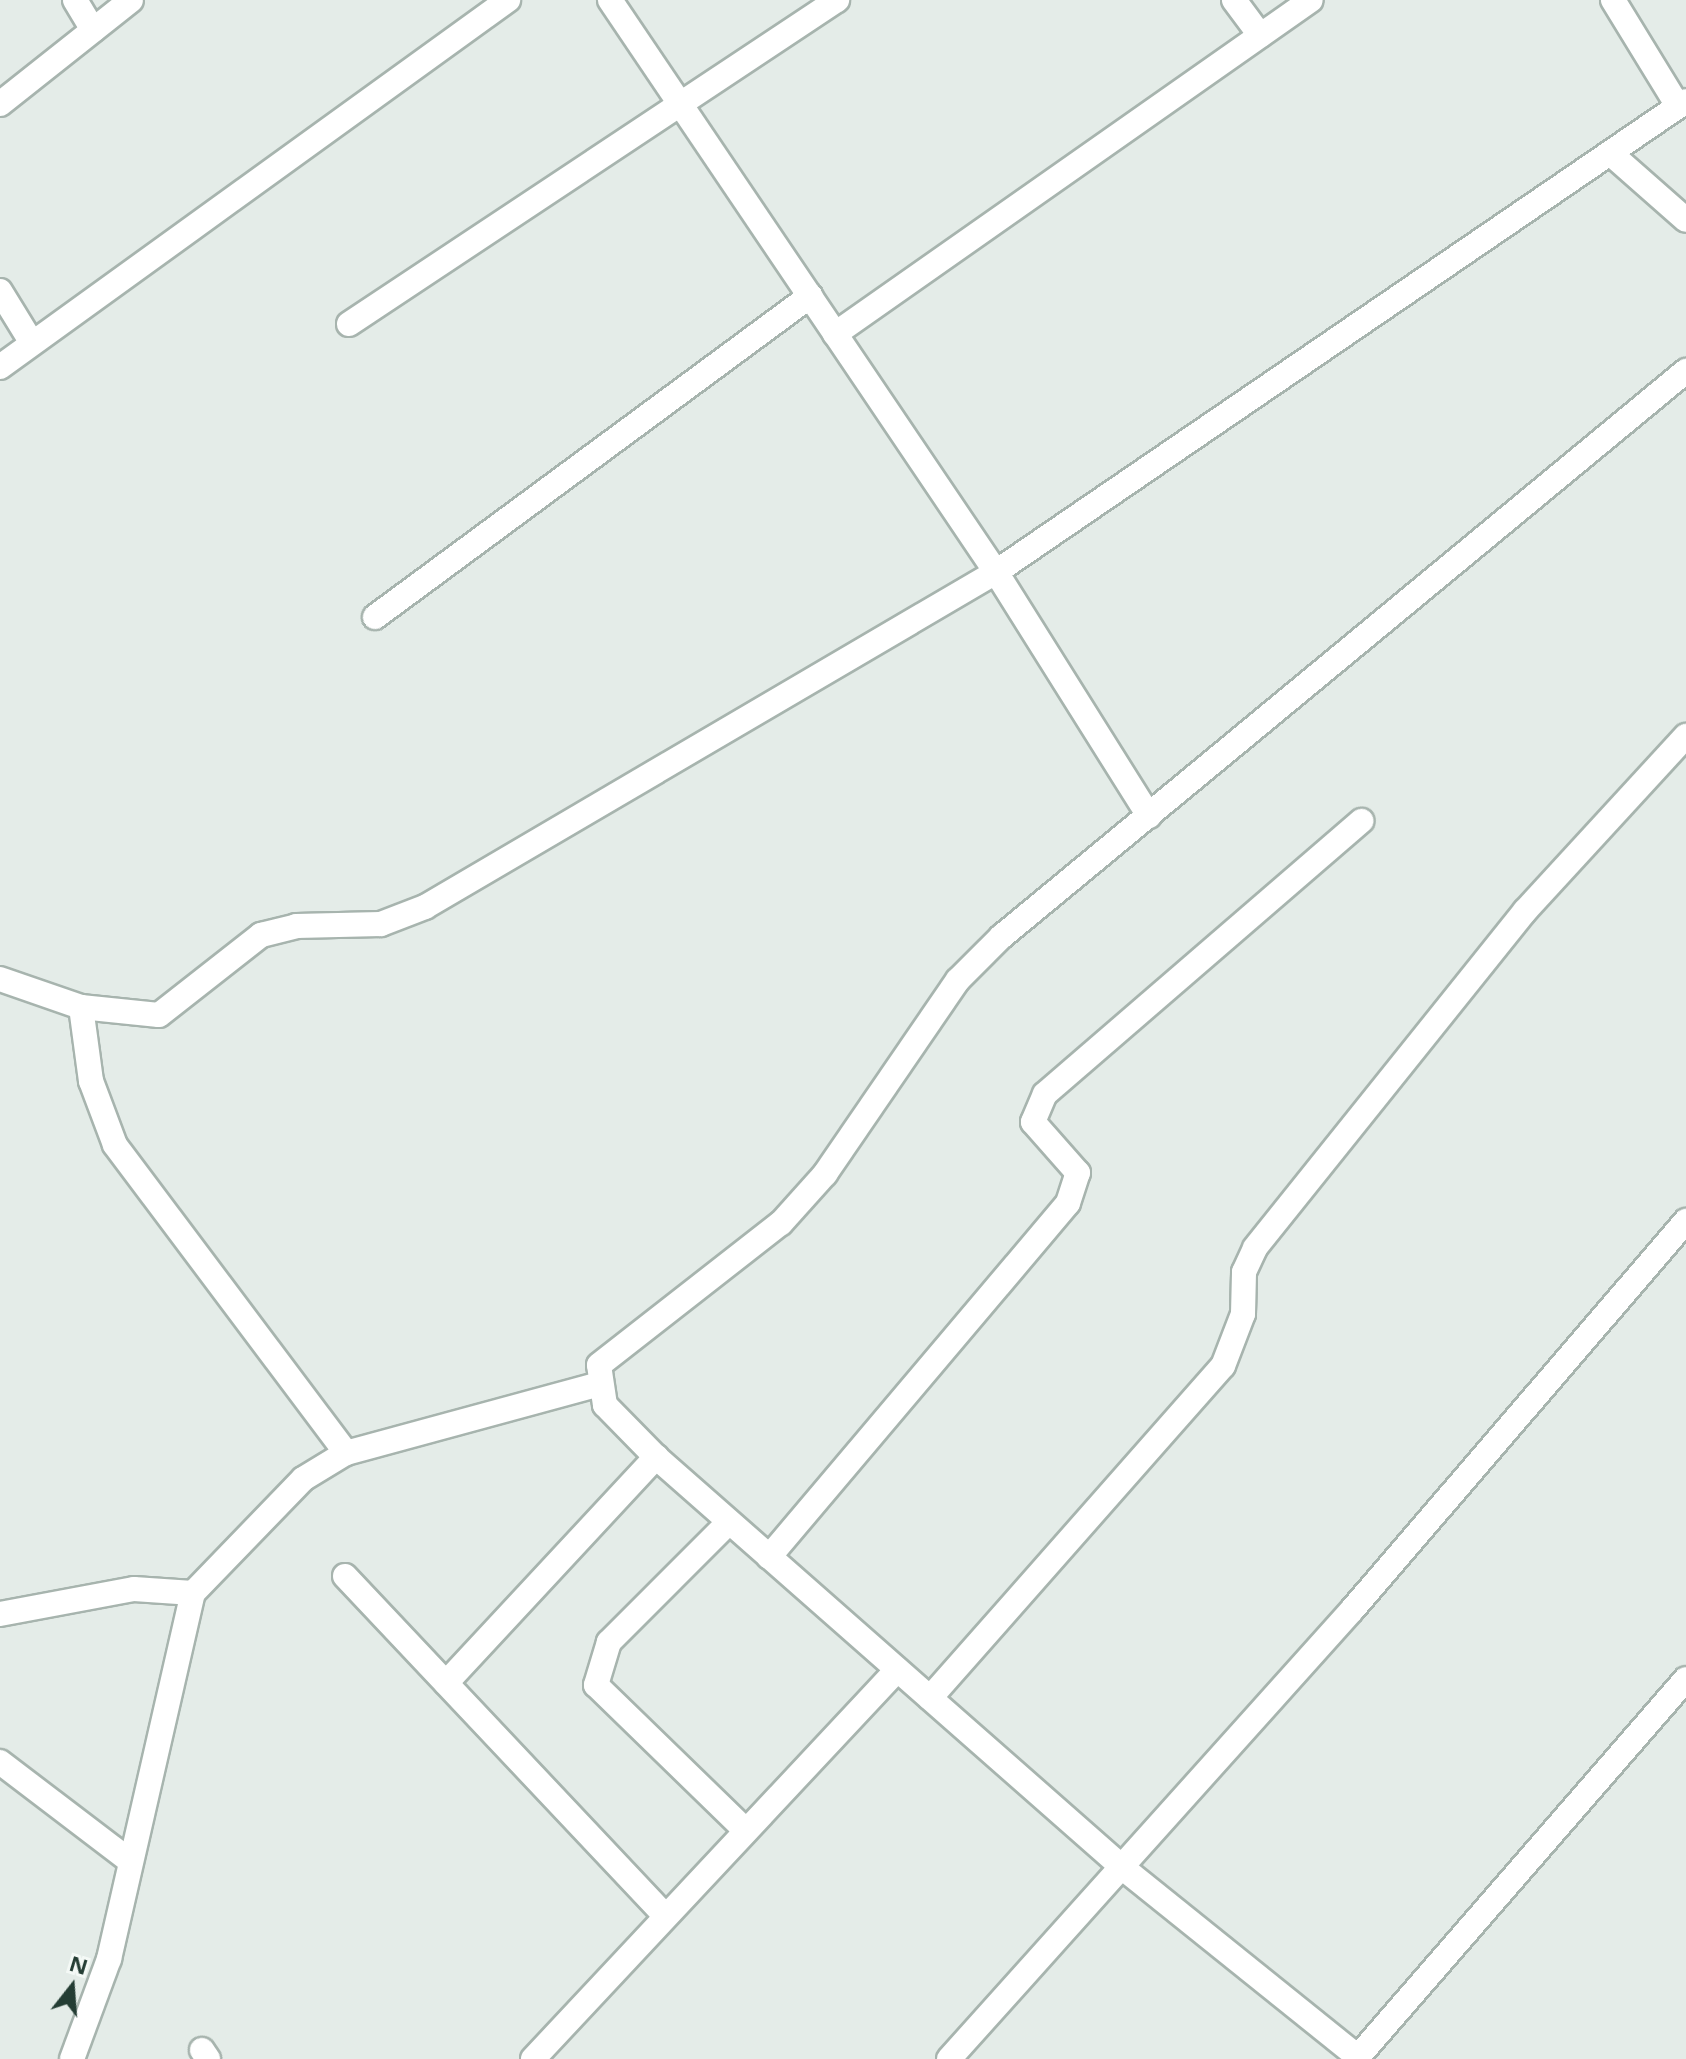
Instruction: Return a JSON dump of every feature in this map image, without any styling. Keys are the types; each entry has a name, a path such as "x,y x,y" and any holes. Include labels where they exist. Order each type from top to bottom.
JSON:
{"street":[{"path":"75,0 93,30"},
{"path":"0,104 131,0"},
{"path":"0,367 508,0"},
{"path":"610,0 996,572 1149,816"},
{"path":"349,324 837,0"},
{"path":"1234,0 1260,35"},
{"path":"835,334 1311,0"},
{"path":"0,979 81,1007 159,1015 261,935 296,926 381,924 425,907 996,572 1682,104 1613,0"},
{"path":"1610,153 1686,220"},
{"path":"0,291 32,343"},
{"path":"375,617 810,296"},
{"path":"1686,371 1149,816 958,980 825,1174 734,1262 613,1349 597,1385 605,1405 656,1457 729,1522 1122,1867 1357,2058 1686,1679"},
{"path":"930,1698 1223,1366 1243,1314 1244,1272 1255,1248 1525,911 1686,736"},
{"path":"769,1557 1068,1203 1078,1173 1033,1122 1045,1094 1361,821"},
{"path":"81,1007 91,1081 115,1145 346,1453"},
{"path":"949,2059 1122,1867 1686,1221"},
{"path":"72,2059 109,1959 193,1593 303,1479 346,1453 597,1385"},
{"path":"446,1683 656,1457"},
{"path":"729,1522 609,1642 596,1685 746,1831"},
{"path":"345,1576 665,1915"},
{"path":"0,1614 134,1589 193,1593"},
{"path":"533,2059 897,1670"},
{"path":"0,1762 130,1861"}]}
